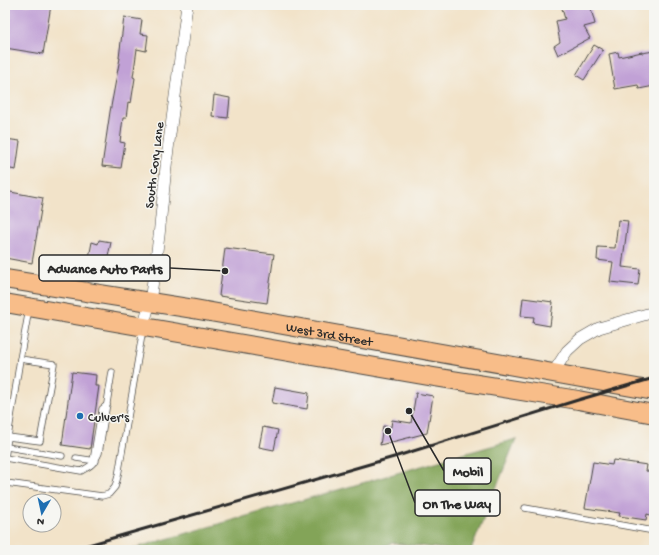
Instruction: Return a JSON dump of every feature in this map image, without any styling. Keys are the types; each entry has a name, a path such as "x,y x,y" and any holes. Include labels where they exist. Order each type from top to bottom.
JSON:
{"main road":[{"name":"West 3rd Street","path":"5,278 150,302 654,391"},
{"name":"West 3rd Street","path":"5,303 654,414"},
{"path":"434,377 514,380 552,373"}],"street":[{"name":"South Cory Lane","path":"143,327 150,302 187,5"},
{"path":"552,373 567,351 580,339 599,328 654,312"}],"lane":[{"path":"29,307 5,458 81,472 92,466 99,453 112,372"},
{"path":"5,480 6,483 102,496 109,494 115,487 118,476 143,327"},
{"path":"8,437 40,441 54,364 20,359"},
{"path":"94,461 102,409 107,405"},
{"path":"7,447 62,456"},
{"path":"76,458 94,461"},
{"path":"525,508 654,530"}],"green space":[{"path":"516,439 471,550 454,550 392,543 376,550 128,550"}],"building":[{"path":"5,5 51,5 43,54 5,48"},
{"path":"561,5 590,5 595,24 584,27 590,38 558,55 554,46 560,42 556,21 565,19"},
{"path":"124,17 142,20 140,34 148,35 146,51 137,49 133,77 135,78 131,103 128,102 126,118 123,118 120,142 125,143 121,168 102,166 120,58"},
{"path":"594,45 603,50 584,80 576,75"},
{"path":"654,51 654,86 639,89 638,85 615,89 609,54 618,52 619,57"},
{"path":"214,95 230,98 228,118 212,116"},
{"path":"5,139 20,141 16,170 5,168"},
{"path":"5,191 43,198 32,263 5,258"},
{"path":"618,220 628,221 622,267 640,269 638,285 610,282 613,262 597,260 598,247 615,248"},
{"path":"99,240 111,242 105,272 87,268 92,242 98,244"},
{"path":"225,248 274,254 267,303 219,296"},
{"path":"523,298 553,302 550,326 533,323 534,317 521,316"},
{"name":"Culver's","path":"72,372 96,375 95,386 99,386 90,449 62,445"},
{"path":"275,387 309,393 307,409 272,403"},
{"path":"416,393 433,396 427,433 380,445 383,426 391,427 392,420 411,423"},
{"path":"263,427 278,430 274,450 259,447"},
{"path":"613,460 647,465 646,471 654,472 654,516 647,514 646,520 619,516 620,513 585,508 593,462 612,465"}],"railway":[{"path":"71,550 394,457 654,378"}],"place":[{"name":"Advance Auto Parts","path":"225,271"},
{"name":"Mobil","path":"409,411"},
{"name":"Culver's","path":"80,416"},
{"name":"On The Way","path":"388,431"}]}
